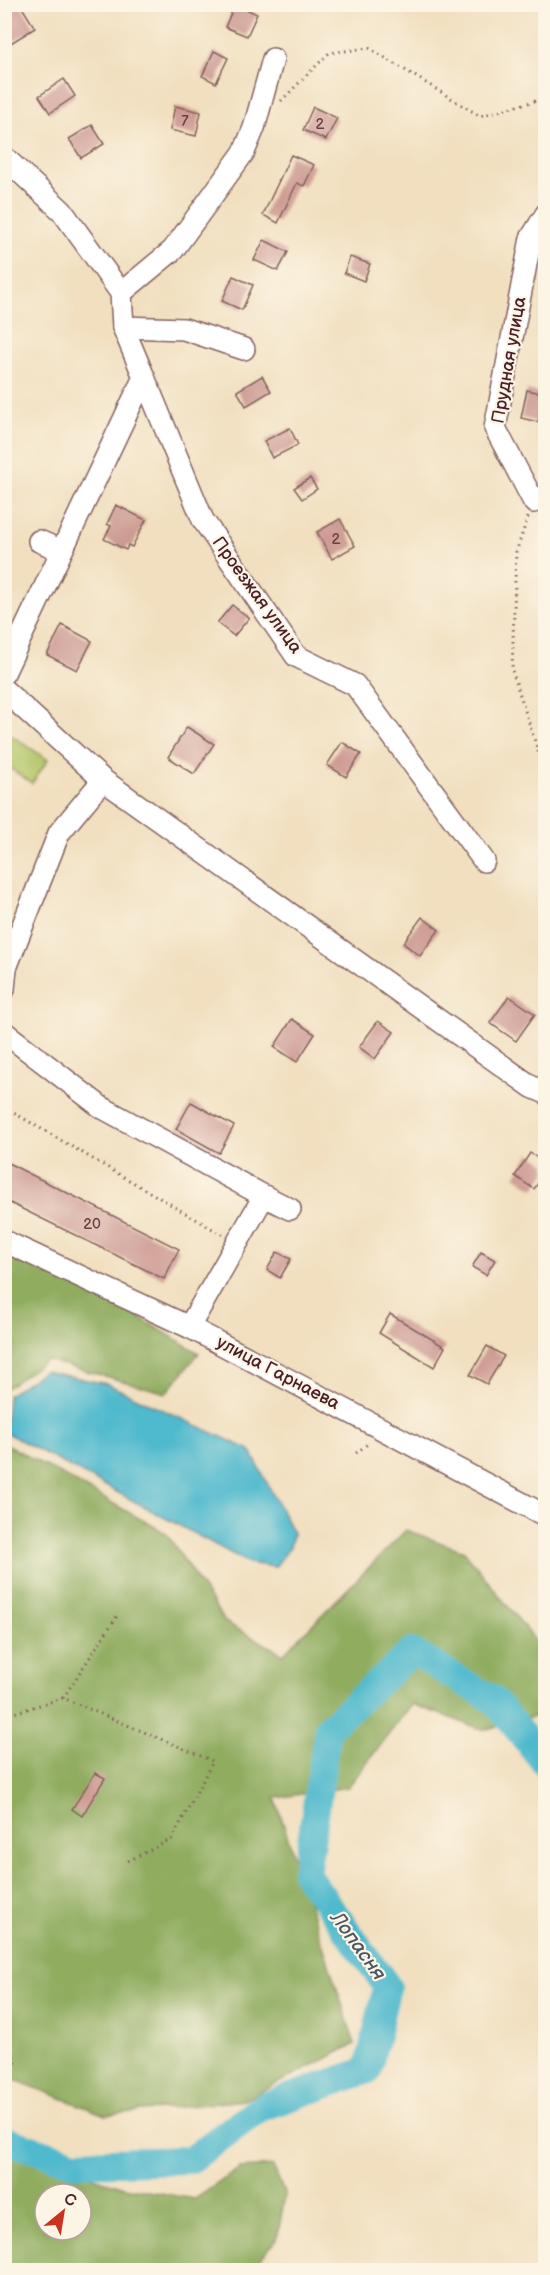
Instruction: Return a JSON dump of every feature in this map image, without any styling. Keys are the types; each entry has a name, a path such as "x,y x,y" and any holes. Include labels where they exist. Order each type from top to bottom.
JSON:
{"street":[{"path":"4,157 63,211 121,293 173,250 244,152 254,128 273,59"},
{"name":"Прудная улица","path":"540,498 495,428 531,238 546,214"},
{"name":"Проезжая улица","path":"121,293 123,327 203,520 296,656 355,685 484,861"},
{"path":"123,327 184,329 244,349"},
{"path":"4,673 60,550 144,377"},
{"path":"39,541 60,550"},
{"path":"4,690 103,780 236,874 371,974 532,1087 546,1093"},
{"path":"4,989 6,968 58,833 103,780"},
{"path":"4,1032 101,1107 290,1209"},
{"path":"189,1327 264,1196"},
{"name":"улица Гарнаева","path":"4,1240 189,1327 546,1516"}],"path":[{"path":"279,103 329,53 369,48 480,116 546,98"},
{"path":"540,498 516,552 512,669 546,776"},
{"path":"4,1107 237,1243"},
{"path":"4,1716 63,1698 117,1616"},
{"path":"63,1698 213,1761 172,1839 128,1861"},
{"path":"4,2028 16,2064"}],"green space":[{"path":"5,731 48,760 32,783 5,765"},
{"path":"5,1253 110,1300 199,1353 166,1393 46,1360 5,1389"},
{"path":"4,1443 166,1533 225,1622 283,1654 406,1530 464,1551 545,1653 545,1714 483,1730 412,1704 348,1787 275,1798 355,2044 244,2100 105,2115 5,2076"},
{"path":"5,2149 124,2187 195,2199 240,2168 273,2166 285,2195 277,2239 251,2270 5,2270"}],"water":[{"path":"44,1371 107,1384 250,1450 293,1533 290,1547 275,1567 249,1563 5,1432 8,1395"}],"building":[{"path":"4,4 20,4 35,28 11,43 4,33"},
{"path":"235,4 257,14 247,36 225,27"},
{"path":"214,51 228,58 216,83 202,76"},
{"path":"64,79 75,96 50,113 39,96"},
{"path":"175,106 201,112 196,136 170,130"},
{"path":"313,107 337,118 326,140 303,130"},
{"path":"92,125 104,144 81,158 69,139"},
{"path":"291,155 314,165 304,186 297,183 278,223 263,215"},
{"path":"264,240 288,252 278,271 254,260"},
{"path":"350,257 370,264 364,281 344,273"},
{"path":"233,276 253,285 242,310 222,301"},
{"path":"262,376 271,391 246,406 237,391"},
{"path":"527,390 545,394 538,422 521,418"},
{"path":"290,428 298,445 272,458 264,441"},
{"path":"310,478 317,489 302,499 294,488"},
{"path":"116,505 146,520 132,547 128,545 126,550 104,539 111,526 107,524"},
{"path":"340,519 355,546 332,559 317,532"},
{"path":"232,605 249,618 234,636 217,623"},
{"path":"62,625 92,641 77,670 47,655"},
{"path":"187,727 214,744 194,774 168,757"},
{"path":"342,742 361,754 346,777 327,765"},
{"path":"422,917 439,930 420,956 403,943"},
{"path":"509,996 535,1014 516,1041 490,1023"},
{"path":"292,1019 315,1034 297,1062 274,1047"},
{"path":"378,1021 394,1032 375,1059 359,1047"},
{"path":"191,1102 234,1126 219,1153 176,1129"},
{"path":"530,1153 546,1164 546,1172 534,1189 515,1176"},
{"path":"4,1161 179,1249 164,1279 4,1200"},
{"path":"277,1252 291,1259 280,1278 267,1270"},
{"path":"481,1252 495,1260 486,1275 472,1267"},
{"path":"390,1314 445,1347 434,1367 379,1333"},
{"path":"487,1346 504,1356 487,1384 470,1375"},
{"path":"95,1773 105,1778 82,1816 72,1809"}],"waterway":[{"name":"Лопасня","path":"4,2140 75,2163 190,2160 262,2107 368,2070 387,1986 306,1874 328,1728 412,1652 494,1700 546,1764"}]}
